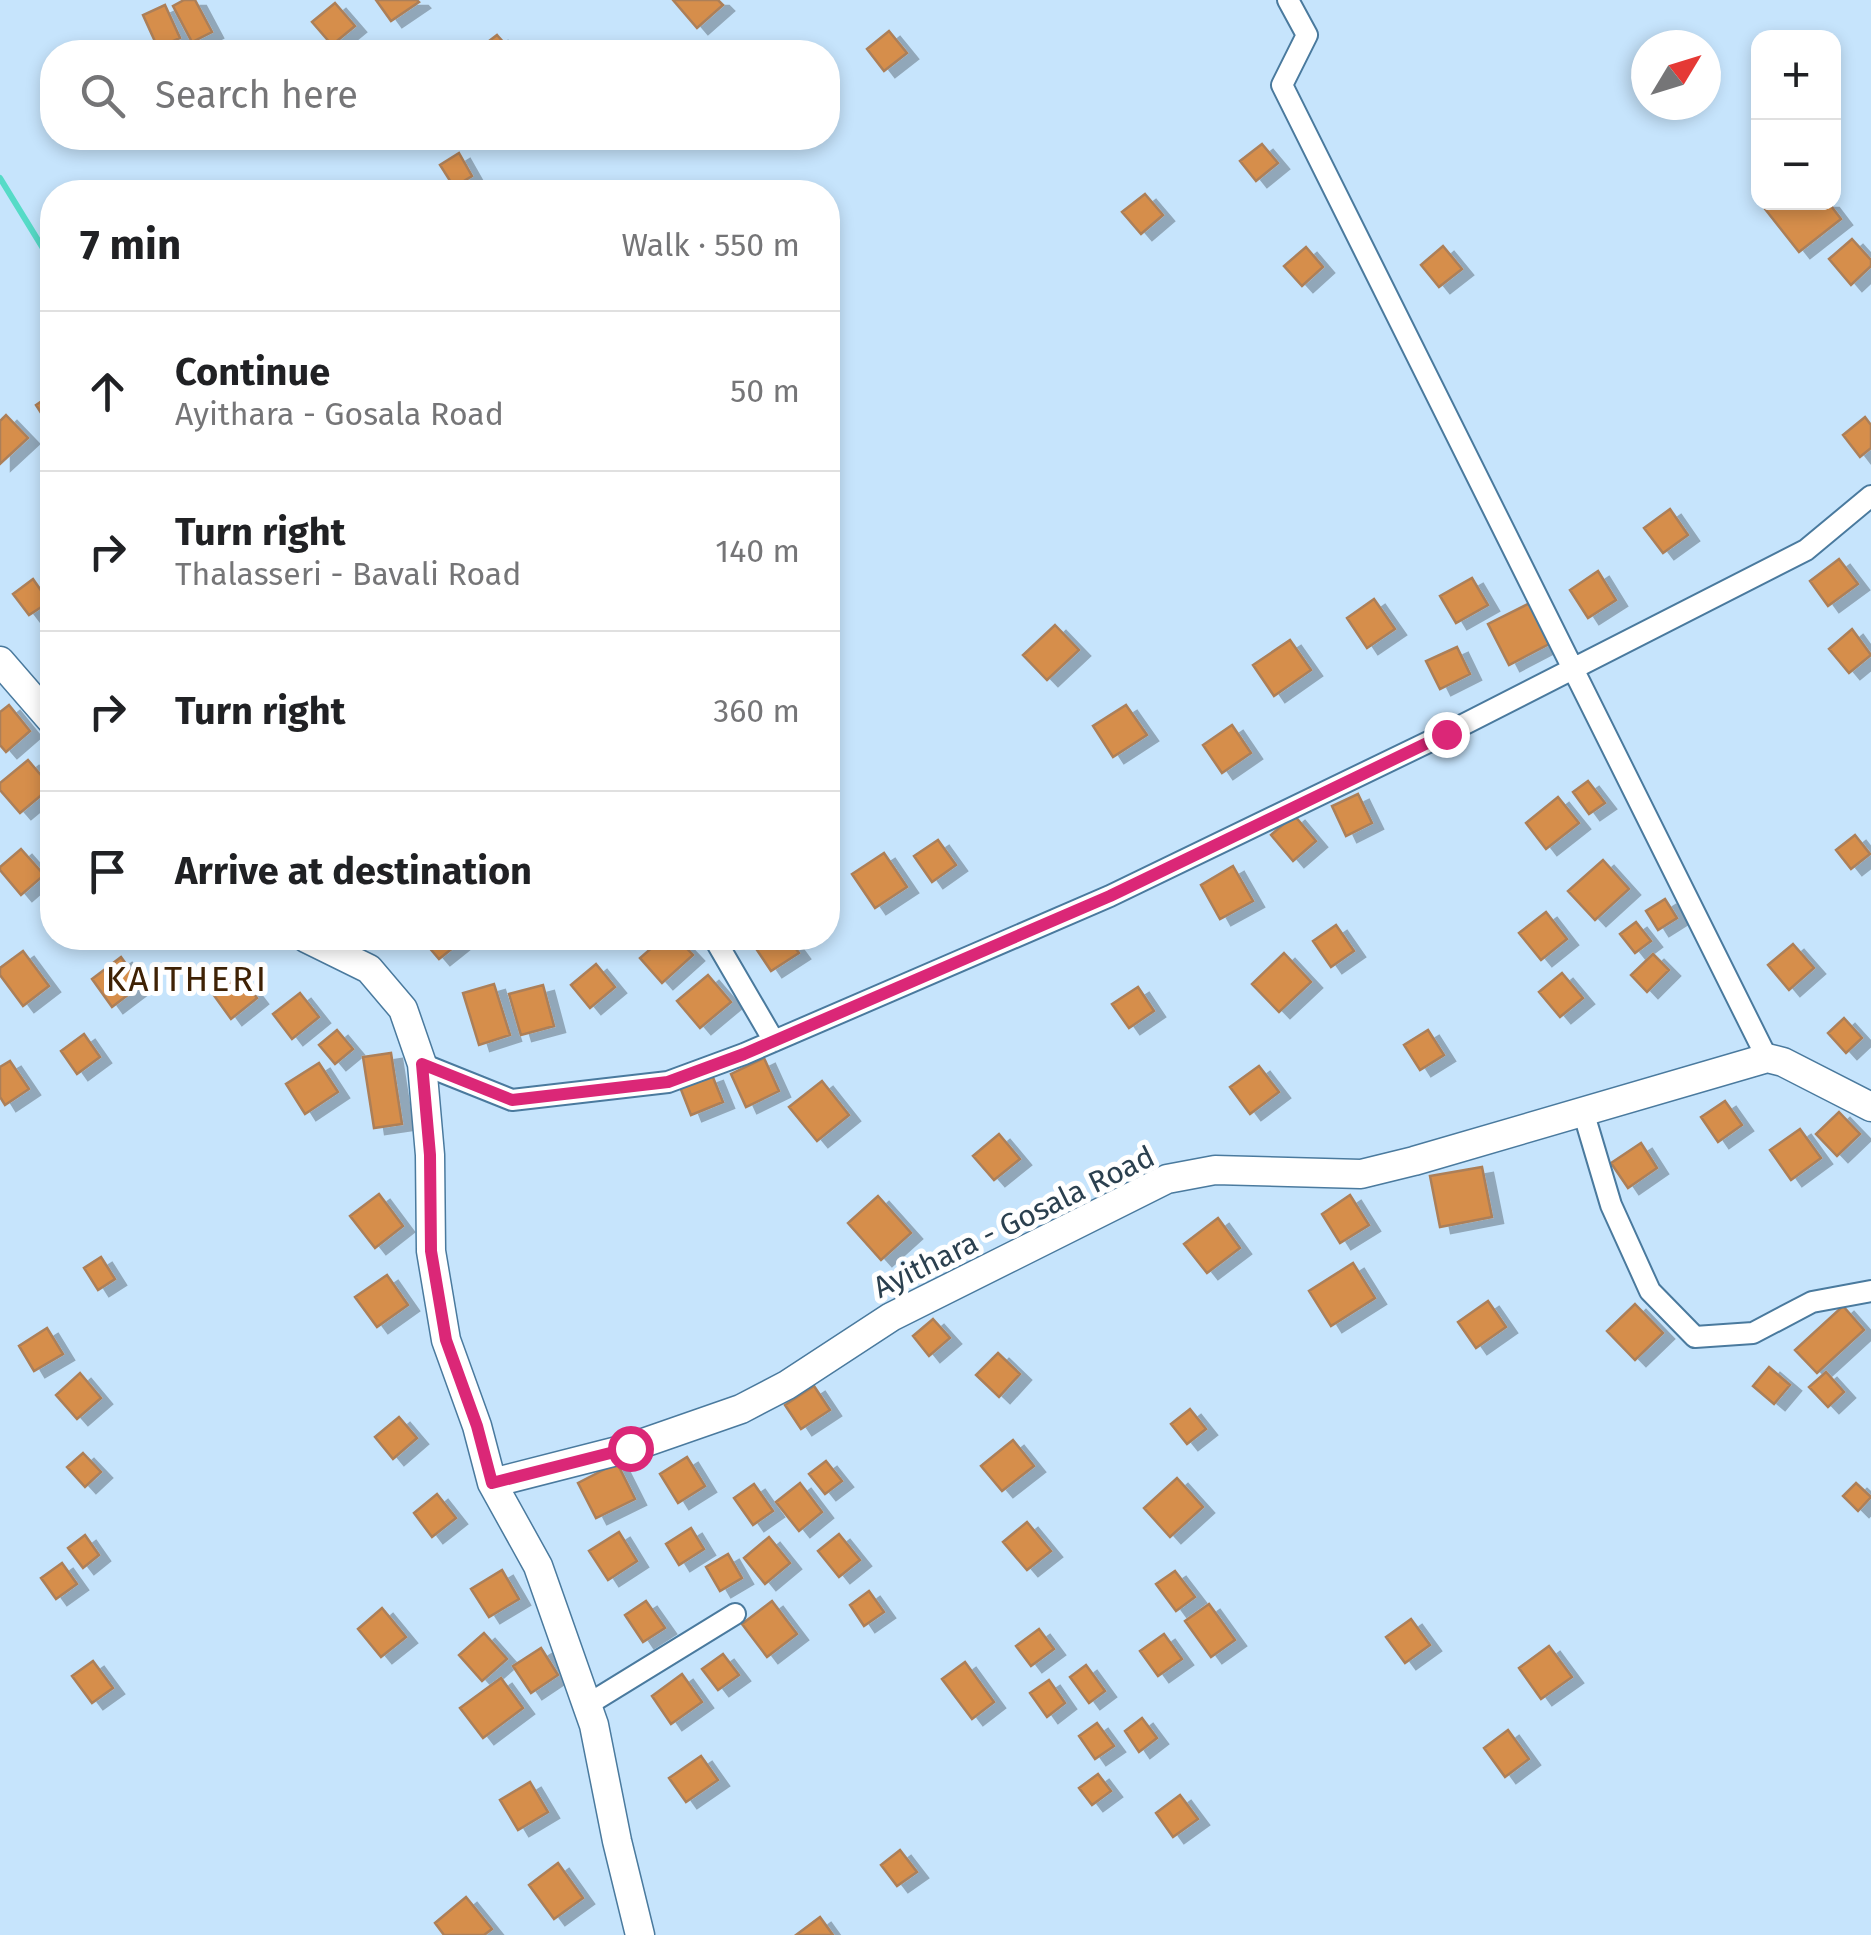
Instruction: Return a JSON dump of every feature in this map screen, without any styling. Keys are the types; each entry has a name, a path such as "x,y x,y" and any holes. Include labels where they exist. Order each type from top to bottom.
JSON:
{"main road":[{"path":"0,661 40,707"},
{"path":"330,950 369,969 404,1009 422,1064 430,1155 431,1251 446,1340 477,1426 492,1483 538,1566 587,1704 640,1935"},
{"path":"1767,1058 1783,1062 1871,1107"},
{"name":"Ayithara - Gosala Road","path":"492,1483 630,1448 741,1409 787,1385 891,1316 1166,1179 1215,1170 1361,1174 1414,1162 1767,1058"}],"street":[{"path":"1288,0 1307,35 1282,85 1767,1058"},
{"path":"422,1064 512,1100 668,1082 774,1041 1110,896 1446,734 1806,550 1871,496"},
{"path":"721,950 774,1041"},
{"path":"1583,1111 1611,1205 1650,1291 1695,1338 1752,1332 1812,1302 1871,1292"},
{"path":"587,1704 735,1614"}],"building":[{"path":"195,0 212,32 191,40 173,6"},
{"path":"376,0 417,0 419,2 391,21"},
{"path":"673,0 718,0 723,5 697,28"},
{"path":"335,3 355,26 338,40 328,40 312,22"},
{"path":"165,5 180,38 154,40 143,15"},
{"path":"889,31 907,53 884,71 867,49"},
{"path":"1262,144 1278,163 1256,181 1240,161"},
{"path":"459,153 472,176 450,180 440,165"},
{"path":"1145,194 1163,215 1141,234 1122,212"},
{"path":"1766,210 1834,210 1841,219 1799,252"},
{"path":"1852,239 1871,260 1871,266 1851,285 1829,259"},
{"path":"1443,246 1462,269 1439,287 1421,265"},
{"path":"1306,247 1323,267 1302,286 1284,266"},
{"path":"6,415 28,438 0,464 0,421"},
{"path":"1865,417 1871,425 1871,448 1860,457 1843,435"},
{"path":"1670,509 1688,535 1663,553 1644,528"},
{"path":"1839,559 1858,584 1828,606 1810,581"},
{"path":"1598,571 1616,600 1588,618 1570,590"},
{"path":"1472,578 1488,605 1456,623 1440,596"},
{"path":"33,579 40,589 40,608 29,615 13,594"},
{"path":"1374,599 1395,629 1367,648 1347,618"},
{"path":"1530,603 1551,643 1509,665 1488,624"},
{"path":"1055,625 1079,650 1047,680 1023,655"},
{"path":"1852,629 1871,655 1849,673 1829,649"},
{"path":"1290,640 1311,670 1274,696 1253,665"},
{"path":"1457,647 1470,674 1440,689 1426,661"},
{"path":"9,705 30,731 6,752 0,745 0,712"},
{"path":"1126,705 1147,735 1113,757 1093,726"},
{"path":"1232,725 1251,753 1222,773 1203,745"},
{"path":"28,760 40,774 40,796 20,813 0,790 0,783"},
{"path":"1588,781 1605,803 1589,814 1573,792"},
{"path":"1358,794 1372,823 1346,836 1332,806"},
{"path":"1558,797 1579,823 1546,849 1526,823"},
{"path":"1294,815 1316,841 1293,861 1271,835"},
{"path":"1855,835 1870,854 1851,869 1836,850"},
{"path":"938,840 956,865 932,882 914,856"},
{"path":"21,849 40,870 40,878 21,895 0,867"},
{"path":"884,853 907,887 875,908 852,874"},
{"path":"1603,860 1629,889 1595,920 1568,891"},
{"path":"1233,866 1253,901 1220,919 1201,885"},
{"path":"1665,899 1677,918 1658,930 1646,911"},
{"path":"1546,912 1567,939 1541,960 1519,933"},
{"path":"1636,922 1651,941 1635,953 1620,934"},
{"path":"1336,925 1354,951 1331,967 1313,941"},
{"path":"1793,944 1814,968 1789,990 1768,965"},
{"path":"431,950 450,950 439,959"},
{"path":"649,950 688,950 693,955 662,983 640,958"},
{"path":"757,950 799,953 771,971"},
{"path":"23,951 49,986 23,1006 0,975 0,968"},
{"path":"1284,953 1311,982 1279,1012 1252,984"},
{"path":"1653,954 1669,970 1647,992 1631,975"},
{"path":"121,957 141,985 112,1007 92,979"},
{"path":"596,964 615,987 590,1008 571,985"},
{"path":"1562,973 1583,998 1560,1017 1539,992"},
{"path":"239,975 257,998 231,1019 213,994"},
{"path":"708,975 731,1002 700,1028 677,1001"},
{"path":"494,984 510,1035 479,1045 463,993"},
{"path":"543,985 554,1026 521,1035 509,994"},
{"path":"1138,987 1154,1011 1129,1028 1112,1004"},
{"path":"300,993 319,1017 292,1039 273,1014"},
{"path":"1844,1018 1862,1038 1846,1053 1828,1033"},
{"path":"337,1030 353,1049 335,1064 319,1045"},
{"path":"1428,1030 1444,1055 1420,1070 1404,1045"},
{"path":"84,1034 100,1057 77,1074 61,1051"},
{"path":"391,1053 402,1124 374,1128 363,1057"},
{"path":"764,1058 779,1091 746,1107 731,1074"},
{"path":"10,1061 29,1089 5,1105 0,1097 0,1067"},
{"path":"319,1063 338,1092 305,1114 286,1084"},
{"path":"1259,1066 1279,1092 1250,1114 1230,1087"},
{"path":"712,1075 723,1102 691,1115 680,1087"},
{"path":"822,1081 849,1115 817,1141 789,1107"},
{"path":"1725,1101 1742,1125 1718,1142 1701,1117"},
{"path":"1839,1112 1860,1134 1837,1156 1816,1134"},
{"path":"1800,1129 1821,1158 1791,1180 1770,1150"},
{"path":"999,1134 1020,1159 994,1180 973,1156"},
{"path":"1641,1143 1657,1168 1628,1188 1611,1163"},
{"path":"1482,1167 1492,1217 1440,1227 1430,1176"},
{"path":"379,1194 403,1226 375,1248 350,1216"},
{"path":"1350,1195 1369,1225 1340,1243 1322,1214"},
{"path":"878,1196 911,1233 881,1260 848,1223"},
{"path":"1218,1218 1240,1248 1207,1273 1184,1244"},
{"path":"101,1257 115,1279 98,1290 84,1268"},
{"path":"1353,1263 1375,1298 1331,1326 1309,1291"},
{"path":"387,1275 408,1305 377,1327 355,1297"},
{"path":"1488,1301 1506,1327 1476,1348 1458,1322"},
{"path":"1635,1304 1663,1333 1635,1360 1607,1331"},
{"path":"1843,1306 1864,1330 1817,1373 1795,1350"},
{"path":"933,1319 950,1338 929,1356 913,1336"},
{"path":"47,1328 63,1354 34,1371 19,1346"},
{"path":"998,1353 1020,1374 999,1397 976,1375"},
{"path":"1769,1367 1790,1385 1774,1404 1753,1386"},
{"path":"1826,1372 1844,1392 1828,1407 1809,1387"},
{"path":"80,1373 101,1398 77,1419 56,1395"},
{"path":"814,1386 830,1410 801,1429 785,1405"},
{"path":"1190,1409 1206,1429 1187,1444 1171,1424"},
{"path":"399,1417 417,1438 393,1459 375,1437"},
{"path":"1013,1440 1034,1466 1002,1491 981,1466"},
{"path":"83,1453 101,1472 85,1487 67,1467"},
{"path":"687,1457 705,1486 678,1503 660,1474"},
{"path":"826,1461 842,1481 825,1494 809,1474"},
{"path":"617,1463 635,1499 596,1518 578,1483"},
{"path":"1177,1478 1203,1507 1170,1537 1144,1508"},
{"path":"800,1483 822,1512 799,1531 776,1502"},
{"path":"1856,1483 1871,1497 1858,1511 1843,1496"},
{"path":"754,1484 773,1511 753,1525 734,1498"},
{"path":"437,1494 456,1518 432,1537 414,1513"},
{"path":"1027,1522 1051,1551 1027,1570 1003,1542"},
{"path":"691,1528 704,1549 679,1565 666,1544"},
{"path":"619,1532 637,1561 608,1580 589,1551"},
{"path":"839,1534 860,1560 839,1577 818,1551"},
{"path":"85,1535 99,1555 83,1568 68,1548"},
{"path":"769,1537 790,1563 765,1584 744,1558"},
{"path":"728,1554 742,1578 720,1591 706,1567"},
{"path":"62,1563 77,1584 56,1599 41,1578"},
{"path":"502,1570 519,1599 489,1617 471,1589"},
{"path":"1175,1571 1195,1597 1176,1611 1156,1584"},
{"path":"869,1591 884,1612 864,1626 850,1605"},
{"path":"646,1601 665,1628 643,1642 625,1615"},
{"path":"772,1601 797,1634 767,1657 742,1624"},
{"path":"1209,1604 1235,1640 1211,1657 1185,1621"},
{"path":"382,1608 406,1637 381,1657 358,1629"},
{"path":"1411,1619 1430,1645 1405,1663 1386,1637"},
{"path":"1039,1629 1054,1649 1031,1666 1016,1646"},
{"path":"484,1633 507,1659 482,1681 459,1655"},
{"path":"1164,1634 1182,1659 1158,1676 1140,1651"},
{"path":"1549,1646 1572,1677 1541,1699 1519,1668"},
{"path":"541,1648 558,1675 531,1693 513,1666"},
{"path":"723,1654 739,1675 718,1690 702,1669"},
{"path":"93,1661 113,1688 92,1703 72,1676"},
{"path":"965,1662 994,1702 972,1719 942,1679"},
{"path":"1086,1665 1105,1691 1089,1703 1070,1677"},
{"path":"682,1674 702,1702 671,1724 652,1696"},
{"path":"501,1678 523,1708 483,1738 460,1708"},
{"path":"1049,1680 1065,1703 1047,1717 1030,1693"},
{"path":"1142,1718 1157,1738 1139,1752 1125,1731"},
{"path":"1097,1723 1114,1746 1095,1759 1079,1736"},
{"path":"1508,1730 1529,1759 1505,1777 1484,1748"},
{"path":"701,1756 718,1780 686,1802 669,1778"},
{"path":"1098,1774 1111,1791 1092,1805 1079,1788"},
{"path":"530,1782 548,1812 518,1830 500,1800"},
{"path":"1180,1795 1198,1819 1173,1837 1156,1813"},
{"path":"900,1850 917,1872 897,1886 881,1865"},
{"path":"558,1863 583,1898 554,1919 529,1885"},
{"path":"466,1897 492,1929 484,1935 444,1935 435,1923"},
{"path":"820,1917 833,1935 796,1935"}],"waterway":[{"path":"0,178 40,243"}],"district":[{"name":"KAITHERI","path":"187,979"}],"route":[{"path":"630,1448 492,1483 477,1426 446,1340 431,1251 430,1155 422,1064 512,1100 668,1082 744,1054 1110,896 1446,734"}]}
